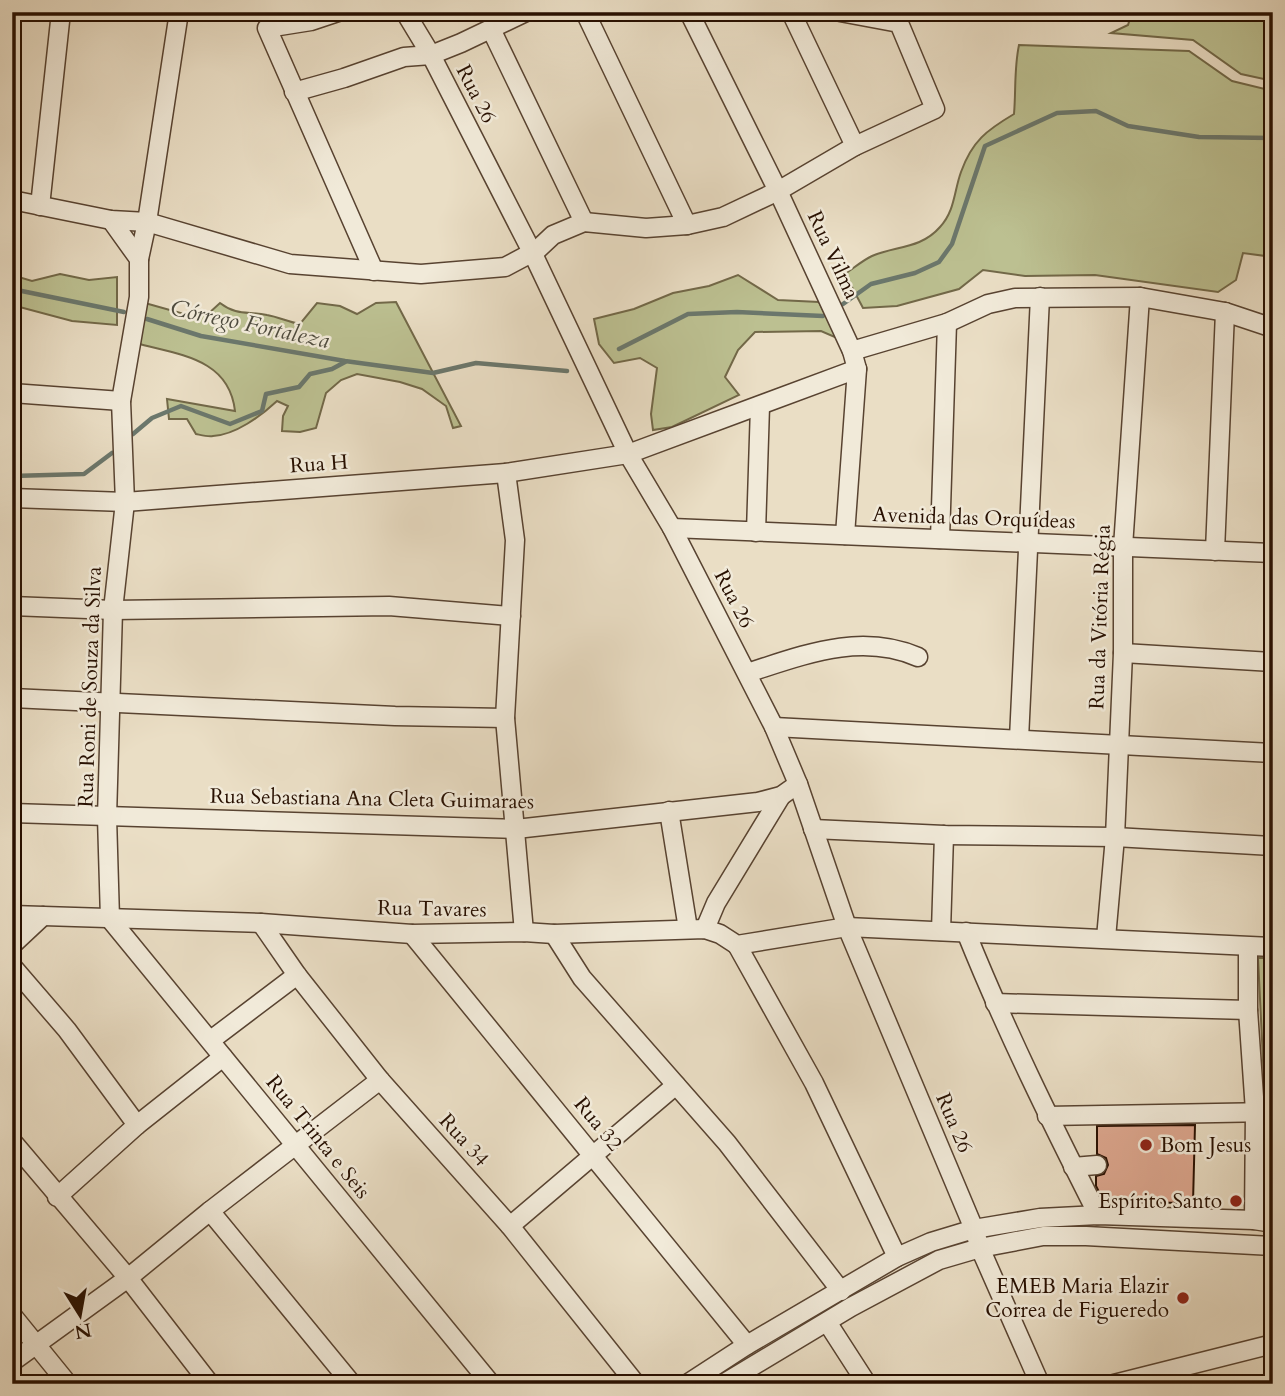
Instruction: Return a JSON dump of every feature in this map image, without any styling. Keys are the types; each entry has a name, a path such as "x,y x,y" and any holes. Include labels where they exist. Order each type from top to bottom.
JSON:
{"street":[{"path":"40,206 61,12"},
{"path":"147,222 178,12"},
{"path":"338,12 311,21 267,28 374,271"},
{"name":"Rua 26","path":"404,12 430,55 533,254 628,454 673,528 774,727 798,784 847,927 980,1248 1040,1384"},
{"path":"295,92 404,57 430,55 526,12"},
{"path":"585,12 687,225"},
{"name":"Rua Vilma","path":"689,12 778,191 852,351 857,369 845,536"},
{"path":"790,12 855,146"},
{"path":"12,201 111,220 147,222 290,264 421,274 505,267 533,254 553,235 584,222 646,228 687,225 723,216 778,191 855,146 935,108 899,23 840,12"},
{"path":"491,29 584,222"},
{"path":"111,220 139,259"},
{"name":"Rua Roni de Souza da Silva","path":"110,919 107,817 113,610 125,502 121,408 139,298 139,259 147,222"},
{"path":"1020,739 1040,297"},
{"path":"852,351 947,323 988,304 1015,298 1140,297 1225,312 1273,328"},
{"name":"Rua da Vitória Régia","path":"1105,938 1115,837 1123,653 1123,547 1140,297"},
{"path":"1214,551 1225,312"},
{"path":"940,539 947,323"},
{"name":"Rua H","path":"12,498 125,502 506,473 628,454 857,369"},
{"path":"12,393 121,408"},
{"path":"756,532 761,406"},
{"path":"506,473 515,540 505,719 524,932"},
{"name":"Avenida das Orquídeas","path":"673,528 1273,553"},
{"path":"12,606 113,610 390,606 511,616"},
{"path":"747,673 846,645 897,648 918,657"},
{"path":"1123,653 1273,662"},
{"path":"12,698 505,719"},
{"path":"774,727 1273,753"},
{"name":"Rua Sebastiana Ana Cleta Guimaraes","path":"12,813 516,828 758,803 781,796 798,784"},
{"path":"696,929 716,903 781,796"},
{"path":"669,811 696,929"},
{"path":"813,829 944,835 1115,837 1273,846"},
{"path":"941,931 944,835"},
{"name":"Rua Tavares","path":"12,915 261,923 412,934 554,934 696,929 720,934 737,945"},
{"path":"12,945 43,916"},
{"name":"Rua Trinta e Seis","path":"110,919 491,1384"},
{"name":"Rua 34","path":"261,923 297,975 380,1080 510,1226 636,1384"},
{"path":"897,1257 814,1083 737,945 847,927 1273,947"},
{"path":"966,932 1047,1116 1098,1215"},
{"name":"Rua 32","path":"412,934 747,1345"},
{"path":"554,934 582,978 727,1143 841,1291"},
{"path":"723,1384 939,1260 980,1248 1043,1236 1272,1246 1265,1222 1264,1112 1248,1010 1248,947"},
{"path":"12,966 67,1030 137,1125"},
{"path":"211,1040 297,975"},
{"path":"995,1003 1248,1010"},
{"path":"57,1197 137,1125 223,1057"},
{"path":"12,1362 128,1278 380,1080"},
{"path":"510,1226 676,1085"},
{"path":"1047,1116 1264,1112"},
{"path":"12,1141 128,1278 210,1384"},
{"path":"1073,1167 1097,1165"},
{"path":"210,1211 352,1384"},
{"path":"687,1384 747,1345 897,1257 931,1242 974,1229 1040,1218 1098,1215 1265,1222"},
{"path":"12,1315 68,1384"},
{"path":"827,1322 867,1384"},
{"path":"1114,1384 1184,1375 1273,1344"}],"green space":[{"path":"1132,12 1273,12 1273,81 1241,74 1193,40 1111,33 1128,25"},
{"path":"1019,45 1189,51 1232,81 1273,91 1273,257 1243,253 1236,280 1218,292 1095,275 1025,276 983,270 959,289 897,306 863,308 845,274 872,256 925,239 945,221 965,161 975,144 988,131 1014,114"},
{"path":"60,274 89,280 117,277 117,325 72,321 12,305 12,275 32,281"},
{"path":"738,275 778,300 819,302 837,338 821,331 755,332 738,350 725,377 739,395 672,427 653,430 651,414 657,368 640,358 614,363 599,344 594,319 634,309 673,293 709,286"},
{"path":"396,302 461,426 453,428 446,406 422,389 357,374 341,380 326,393 316,428 300,432 282,431 283,416 288,406 277,401 256,418 230,432 211,436 196,434 187,419 169,419 167,399 235,411 231,393 223,380 212,369 185,356 136,343 145,303 184,314 208,314 220,303 237,311 267,315 300,324 317,303 340,306 357,314 376,303"},
{"path":"1258,958 1273,958 1273,1101 1265,1101"}],"building":[{"name":"Bom Jesus","path":"1195,1125 1193,1203 1104,1202 1096,1186 1096,1176 1104,1174 1108,1165 1106,1158 1097,1154 1097,1126"}],"waterway":[{"name":"Córrego Fortaleza","path":"843,304 871,284 915,273 939,262 952,244 985,146 1057,113 1096,111 1128,126 1199,137 1273,138"},
{"name":"Córrego Fortaleza","path":"12,289 124,312"},
{"name":"Córrego Fortaleza","path":"619,349 688,314 737,312 823,316"},
{"name":"Córrego Fortaleza","path":"147,319 201,336 433,373 476,363 567,371"},
{"name":"Córrego Fortaleza","path":"133,434 152,418 181,406 230,424 262,411 266,394 299,387 310,374 332,369 345,362"},
{"name":"Córrego Fortaleza","path":"12,476 84,474 112,453"}],"place":[{"name":"Bom Jesus","path":"1146,1145"},
{"name":"Espírito Santo","path":"1236,1201"},
{"name":"EMEB Maria Elazir Correa de Figueredo","path":"1183,1298"}]}
